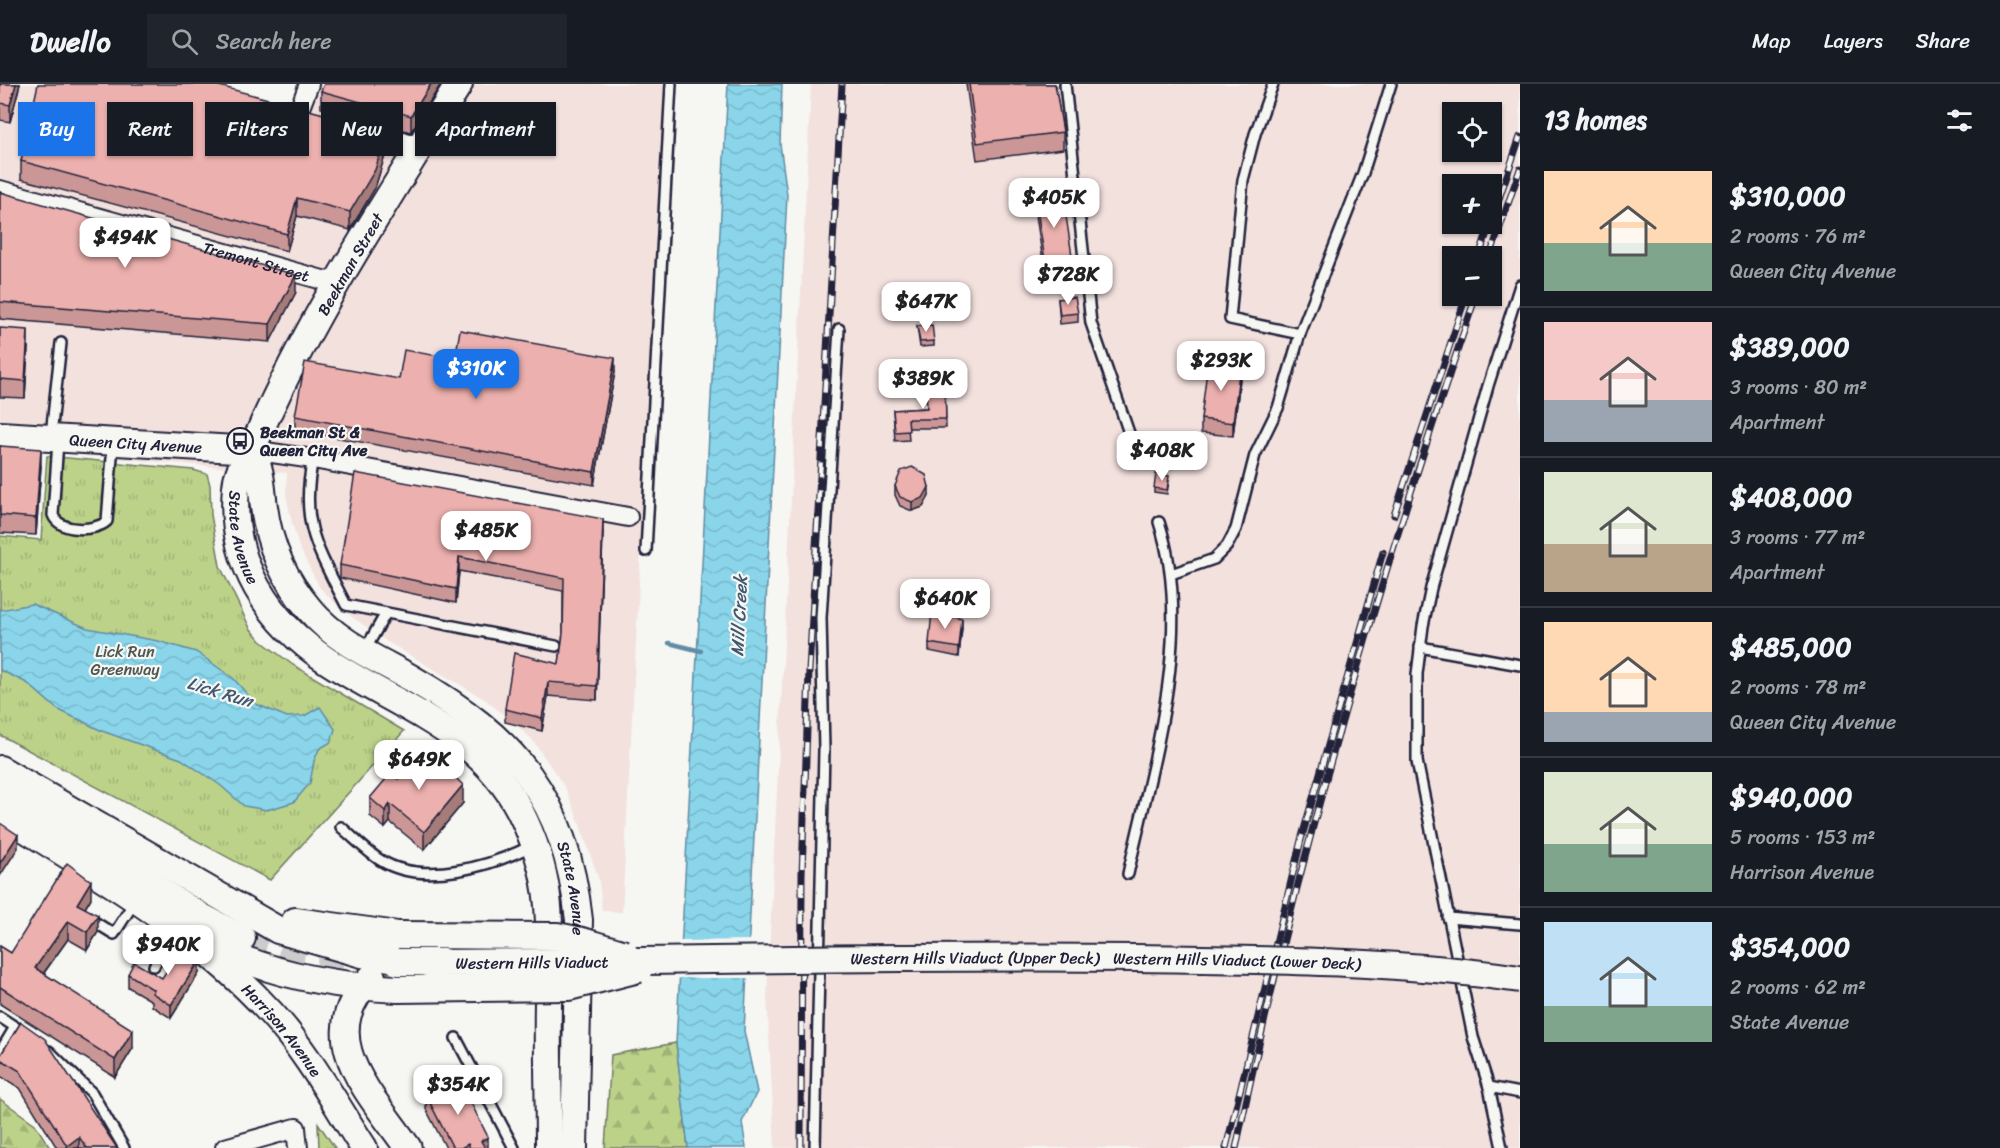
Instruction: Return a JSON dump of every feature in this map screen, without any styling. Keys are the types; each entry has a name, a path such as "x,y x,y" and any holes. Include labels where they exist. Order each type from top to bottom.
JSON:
{"main road":[{"name":"Beekman Street","path":"448,102 459,84"},
{"name":"Beekman Street","path":"252,450 270,406 337,284 415,154"},
{"name":"Queen City Avenue","path":"0,435 252,450"},
{"name":"State Avenue","path":"252,450 261,472 268,530 288,578 320,621 335,634 364,652 448,700 491,732 530,775 559,829 576,889 579,920 574,1148"},
{"name":"State Avenue","path":"252,450 239,470 235,509 236,530 246,569 266,605 298,638 330,663 424,715 473,750 507,789 535,844 548,887 550,908 549,1148"},
{"name":"Western Hills Viaduct (Upper Deck)","path":"0,769 76,810 221,898 251,922 362,954 427,963"},
{"name":"Western Hills Viaduct (Lower Deck)","path":"0,793 204,918 398,934 557,936 666,964"},
{"name":"Harrison Avenue","path":"0,813 174,924 235,977 271,1012 298,1045 364,1148"},
{"path":"174,924 214,946 263,965"},
{"name":"Western Hills Viaduct (Upper Deck)","path":"263,965 315,970 427,963 957,956 1229,959 1377,963 1450,968 1520,980"},
{"name":"Western Hills Viaduct (Lower Deck)","path":"263,965 314,979 361,987 569,987 666,964 961,957 1277,962 1433,970 1520,980"},
{"name":"Western Hills Viaduct","path":"389,965 666,964"},
{"path":"389,965 361,987 345,1027 344,1042 353,1067 408,1148"}],"street":[{"path":"302,102 309,84"},
{"path":"309,116 320,119"},
{"name":"Tremont Street","path":"0,190 337,284"},
{"name":"Queen City Avenue","path":"252,450 313,459 628,517"},
{"path":"225,1148 296,1128 298,1148"}],"lane":[{"path":"646,551 671,84"},
{"path":"1065,84 1091,322 1138,459"},
{"path":"1273,84 1255,134 1243,180 1230,319 1300,334"},
{"path":"1171,574 1214,559 1227,546 1236,530 1256,455 1278,408 1300,334 1363,173 1391,84"},
{"path":"1502,1148 1489,1087 1473,1037 1417,760 1420,647 1443,545 1520,285"},
{"path":"815,1148 824,742 820,618 839,328"},
{"path":"62,343 54,438 52,515 55,522 61,526 94,528 107,521 113,442"},
{"path":"313,459 307,493 307,512 319,551 346,605 556,646"},
{"path":"1128,874 1157,742 1172,651 1171,574 1167,547 1159,522"},
{"path":"364,652 386,614"},
{"path":"1420,647 1520,664"},
{"path":"341,827 381,861 401,869 425,873 450,873 535,844"},
{"path":"93,921 114,934 136,899"},
{"path":"1448,918 1520,924"},
{"path":"154,966 174,924"},
{"path":"0,1017 32,1039"},
{"path":"0,1052 15,1027"},
{"path":"456,1038 514,1148"},
{"path":"41,1045 58,1058 92,1093 124,1148"},
{"path":"1489,1087 1520,1093"}],"shaded area":[{"path":"0,84 146,84 213,102 205,102 205,156 309,156 308,102 315,84 665,84 622,912 602,911 599,880 566,789 532,739 486,700 386,641 341,609 320,588 299,547 292,523 286,495 287,473 0,448"},
{"path":"811,84 1520,84 1520,1148 775,1148 767,998"}],"green space":[{"name":"Lick Run Greenway","path":"47,456 193,470 207,474 220,566 250,628 261,641 293,665 404,731 270,880 0,735 0,536 41,540"},
{"path":"676,1043 688,1148 605,1148 611,1055"},
{"path":"0,1099 35,1124 50,1148 0,1148"},
{"path":"318,1123 335,1148 319,1148"}],"water":[{"name":"Mill Creek","path":"728,84 782,84 780,144 787,195 744,1031 757,1092 742,1122 746,1148 688,1148 676,1043"},
{"path":"32,604 87,628 158,641 196,652 233,678 256,704 287,717 304,716 320,707 335,729 331,742 319,749 310,783 294,802 267,810 244,806 220,785 181,759 102,731 57,709 27,683 0,670 0,610"}],"pier":[{"path":"751,940 749,978 677,978 679,941"}],"building":[{"path":"0,84 16,84 10,105 0,103"},
{"path":"38,84 212,84 279,102 205,102 205,156 309,156 309,110 321,113 321,156 379,156 375,170 350,212 297,198 287,234 21,161 22,156 95,156 95,102 34,102"},
{"path":"324,84 431,84 420,102 415,102 415,110 411,116 403,114 403,102 361,102 321,91"},
{"path":"969,84 1055,84 1063,132 977,143"},
{"path":"1061,183 1074,269 1047,273 1034,190"},
{"path":"0,192 296,275 270,324 0,302"},
{"path":"1075,297 1078,313 1060,315 1058,299"},
{"path":"932,325 934,341 920,342 917,326"},
{"path":"0,328 28,330 25,381 0,379"},
{"path":"460,330 615,358 594,472 295,416 305,362 399,379 404,350 455,359"},
{"path":"1208,362 1240,365 1233,423 1201,419"},
{"path":"945,387 946,419 908,419 909,431 895,432 893,410 927,408 926,389"},
{"path":"0,446 41,449 36,518 0,515"},
{"path":"912,467 926,475 929,487 923,498 912,502 900,497 895,486 901,471"},
{"path":"355,473 603,519 597,686 548,682 542,718 505,709 514,653 559,664 563,633 564,578 459,557 456,589 340,565"},
{"path":"1156,474 1169,476 1167,490 1154,488"},
{"path":"932,611 962,619 959,648 929,643"},
{"path":"427,750 463,785 424,832 390,804 385,811 370,798 391,773 398,779 420,752 423,754"},
{"path":"0,823 18,835 0,863"},
{"path":"67,863 91,881 77,904 98,915 87,932 68,921 35,968 133,1030 115,1060 0,987 0,946 11,953"},
{"path":"183,946 199,961 171,1005 152,993 154,990 128,974 134,962 162,978"},
{"path":"21,1022 45,1039 117,1148 87,1148 79,1137 67,1146 20,1071 0,1059"},
{"path":"459,1079 488,1137 481,1141 485,1148 470,1148 468,1144 461,1148 453,1148 426,1095"}],"waterway":[{"name":"Lick Run","path":"669,643 701,651"}],"tunnel":[{"path":"242,938 301,953 362,960"}],"railway":[{"path":"801,1148 802,874 809,671 842,84"},
{"path":"1502,190 1520,137"},
{"path":"1493,246 1520,169"},
{"path":"1482,246 1487,234"},
{"path":"1394,515 1463,306"},
{"path":"1236,1148 1286,932 1343,718 1407,506 1473,306"},
{"path":"1226,1148 1301,840 1383,552"}],"place":[{"name":"Beekman St & Queen City Ave","path":"240,441"}]}
